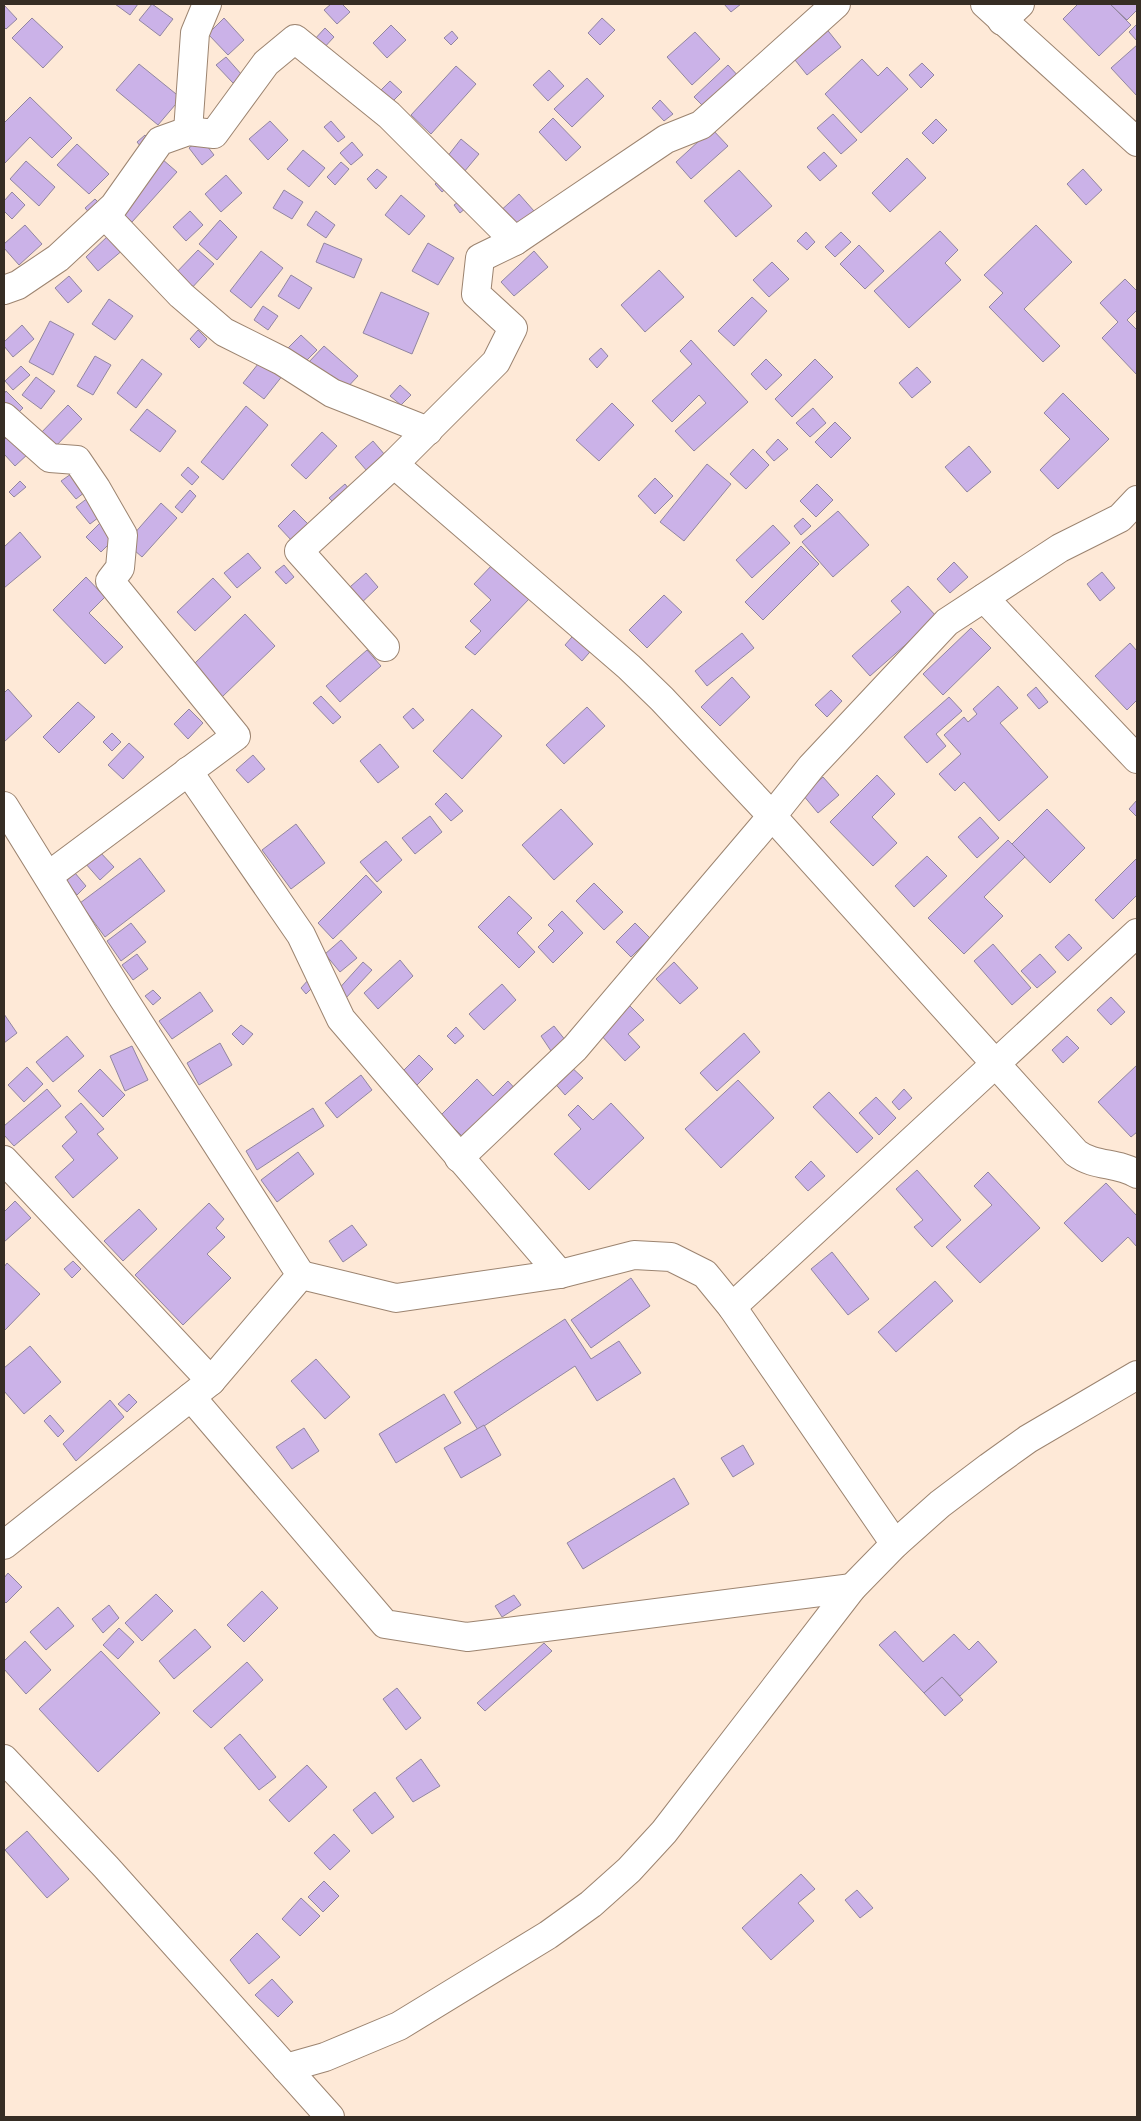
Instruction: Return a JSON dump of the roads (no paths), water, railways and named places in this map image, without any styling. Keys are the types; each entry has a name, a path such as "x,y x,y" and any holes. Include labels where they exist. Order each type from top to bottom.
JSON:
{"street":[{"path":"188,131 195,33 207,4"},
{"path":"385,647 299,551 394,464 496,362 513,328 476,294 480,258 515,242 666,139 700,125 836,4"},
{"path":"1002,10 1137,142"},
{"path":"4,290 18,286 58,258 105,215 114,206 160,141 188,131 214,134 266,63 295,39 389,115 515,242"},
{"path":"105,215 181,295 224,332 282,361 332,393 428,431"},
{"path":"4,418 50,458 77,460 96,488 123,535 120,568 110,581 236,736 48,876"},
{"path":"394,464 629,667 662,699 772,816 1080,1156 1096,1164 1128,1168 1137,1174"},
{"path":"459,1158 575,1048 772,816 811,767 947,622 1060,548 1120,518 1137,500"},
{"path":"984,598 1137,759"},
{"path":"188,772 301,935 341,1019 560,1274"},
{"path":"4,806 301,1275 396,1298 560,1274 634,1255 671,1257 705,1274 732,1307 895,1544"},
{"path":"732,1307 1137,933"},
{"path":"4,1160 201,1389 384,1624 468,1637 852,1588"},
{"path":"4,1545 201,1389 301,1275"},
{"path":"286,2068 325,2057 399,2026 548,1935 591,1904 629,1870 664,1832 852,1588 895,1544 940,1504 988,1467 1028,1440 1137,1375"},
{"path":"4,1759 106,1867 330,2117"}]}
